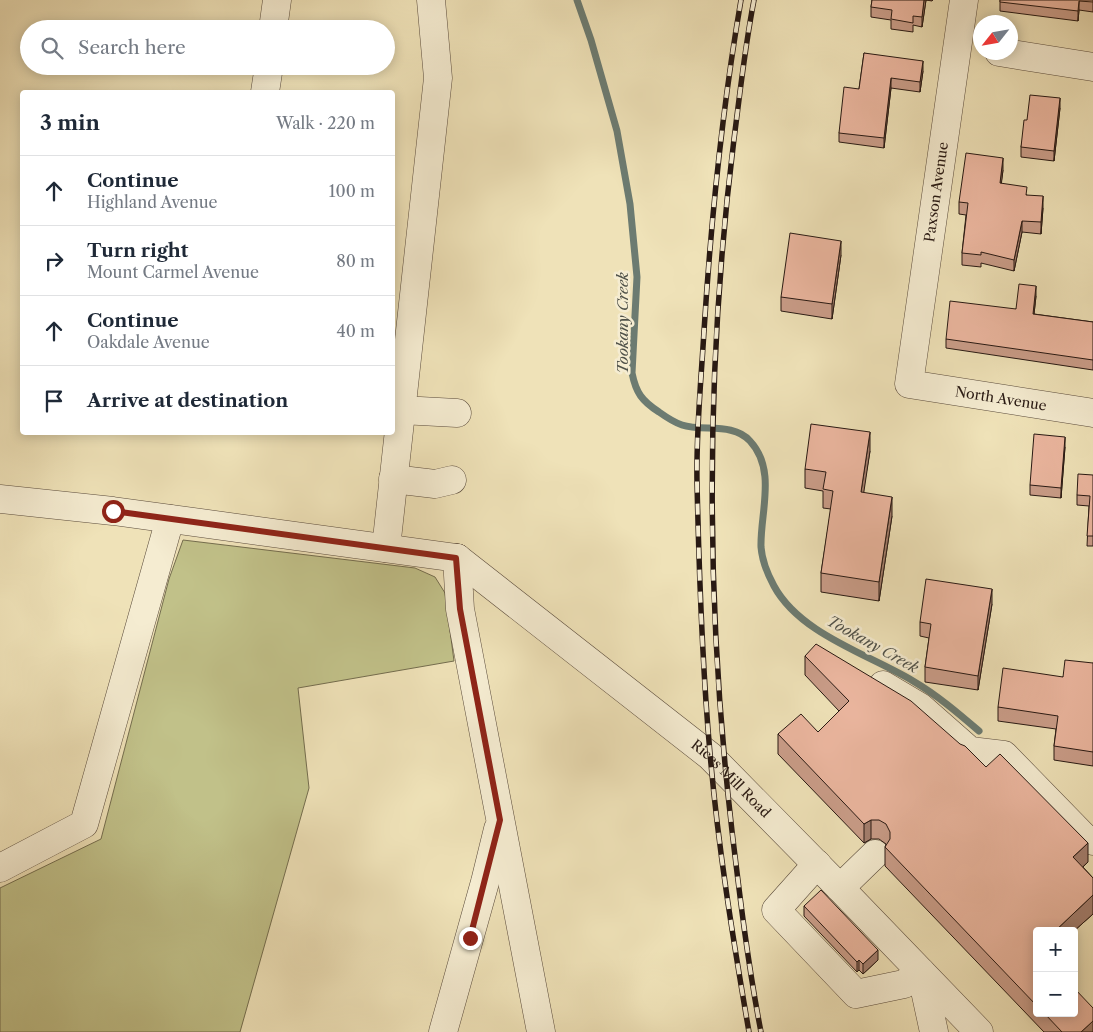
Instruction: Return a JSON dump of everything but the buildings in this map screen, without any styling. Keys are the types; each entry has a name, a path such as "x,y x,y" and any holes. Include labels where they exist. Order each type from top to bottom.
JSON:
{"street":[{"path":"274,20 277,0"},
{"path":"386,548 438,78 431,0"},
{"name":"Paxson Avenue","path":"909,384 969,48 964,0"},
{"path":"1018,55 1093,68"},
{"path":"265,90 268,75"},
{"name":"North Avenue","path":"909,384 1093,413"},
{"path":"401,410 457,413"},
{"path":"393,480 435,484 452,480"},
{"path":"0,499 170,519 456,558 460,609 541,1032"},
{"path":"0,868 84,824 170,519"},
{"name":"Rices Mill Road","path":"456,558 710,756 979,1032"},
{"path":"862,672 920,707 970,751 1004,755 1086,838 1093,841"},
{"path":"443,1032 486,882 500,820"},
{"path":"840,888 875,854"},
{"path":"817,864 776,910 856,994 904,984 921,972 934,1032"}],"green space":[{"path":"183,540 415,568 435,577 445,593 454,661 298,688 309,788 240,1032 0,1032 0,888 101,839 169,579"}],"waterway":[{"name":"Tookany Creek","path":"577,0 591,40 617,131 630,204 637,277 632,373 638,391 648,404 664,416 690,427 735,431 750,441 758,452 765,478 761,534 764,562 774,586 786,603 800,617 836,641 922,686 979,731"}],"railway":[{"path":"741,0 728,83 714,206 699,407 697,482 703,652 713,788 726,893 749,1032"},
{"path":"754,0 734,139 724,226 714,399 712,485 713,571 723,744 741,906 761,1032"}],"route":[{"path":"113,511 456,558 460,609 500,820 486,882 470,938"}]}
